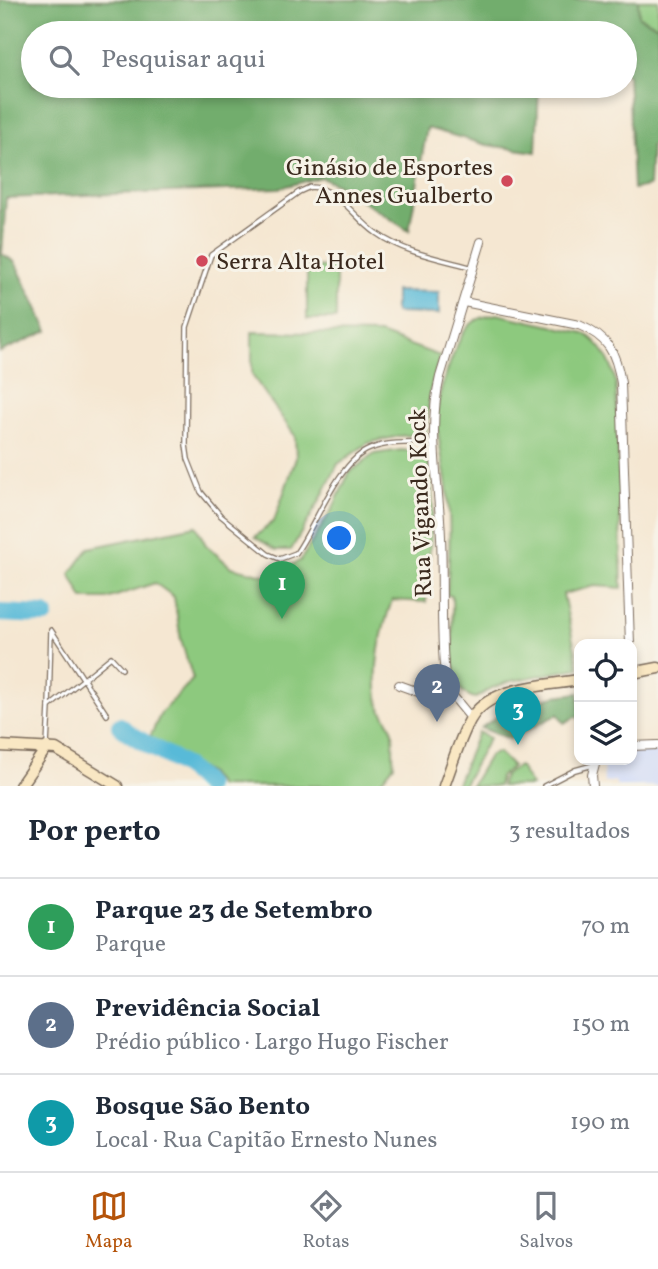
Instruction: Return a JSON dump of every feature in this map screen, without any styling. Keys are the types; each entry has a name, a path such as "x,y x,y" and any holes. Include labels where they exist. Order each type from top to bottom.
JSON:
{"main road":[{"path":"637,672 658,668"},
{"path":"444,786 471,718 490,702 510,692 574,681"},
{"path":"0,746 47,747 72,757 117,786"},
{"path":"20,786 47,747"}],"street":[{"name":"Rua Vigando Kock","path":"471,718 452,695 447,685 444,665 442,540 434,443 435,398 481,242"},
{"path":"464,302 579,325 594,331 603,339 615,358 621,383 630,639"},
{"path":"399,684 427,695 452,695"},
{"path":"637,746 658,745"},
{"path":"591,785 594,765"}],"lane":[{"path":"434,443 390,444 358,455 343,471 296,554 274,558 254,545 221,516 201,492 195,478 186,445 187,327 211,255 299,192 310,187 329,192 368,228 394,244 474,268"},
{"path":"47,747 51,630 107,715"},
{"path":"49,707 111,657 122,669"},
{"path":"544,786 588,765"}],"shaded area":[{"path":"658,750 658,786 617,786 615,781 604,783 603,765 637,765 637,751"}],"green space":[{"path":"0,0 638,0 639,17 658,26 658,141 651,146 649,186 633,189 629,98 637,98 637,21 21,21 21,98 538,98 536,152 487,145 427,128 409,231 340,186 321,177 279,188 6,198 2,254 15,262 48,331 0,352"},
{"path":"638,0 658,0 658,26 639,17"},
{"path":"307,267 336,267 336,319 307,319"},
{"path":"497,314 584,333 596,343 609,361 616,383 622,588 595,586 563,594 574,645 574,669 511,681 476,698 461,689 453,672 452,596 447,595 449,510 437,412 448,368 464,333 471,324"},
{"path":"252,332 380,334 440,356 430,392 426,434 368,443 338,464 291,550 276,550 255,537 274,521 296,458 295,436 252,375"},
{"path":"401,450 429,453 433,505 426,602 392,600 381,638 377,690 380,707 393,732 394,765 377,786 219,786 208,773 149,739 161,713 193,679 181,640 174,597 155,583 107,599 83,599 70,574 89,548 196,526 206,545 231,567 268,576 300,561 333,508 349,473 374,454"},
{"path":"574,694 574,718 564,723 558,714 510,739 481,728 509,708"},
{"path":"478,732 489,738 463,786 456,786"},
{"path":"498,752 512,766 500,777 498,786 471,786 489,756"},
{"path":"519,766 532,786 501,786 505,776"}],"water":[{"path":"395,291 439,292 439,314 395,313"}],"waterway":[{"path":"0,613 45,615"},
{"path":"120,726 187,768 206,786"}],"place":[{"name":"Ginásio de Esportes Annes Gualberto","path":"507,181"},
{"name":"Serra Alta Hotel","path":"202,261"},
{"name":"Parque 23 de Setembro","path":"282,619"},
{"name":"Previdência Social","path":"437,722"},
{"name":"Bosque São Bento","path":"518,745"}]}
